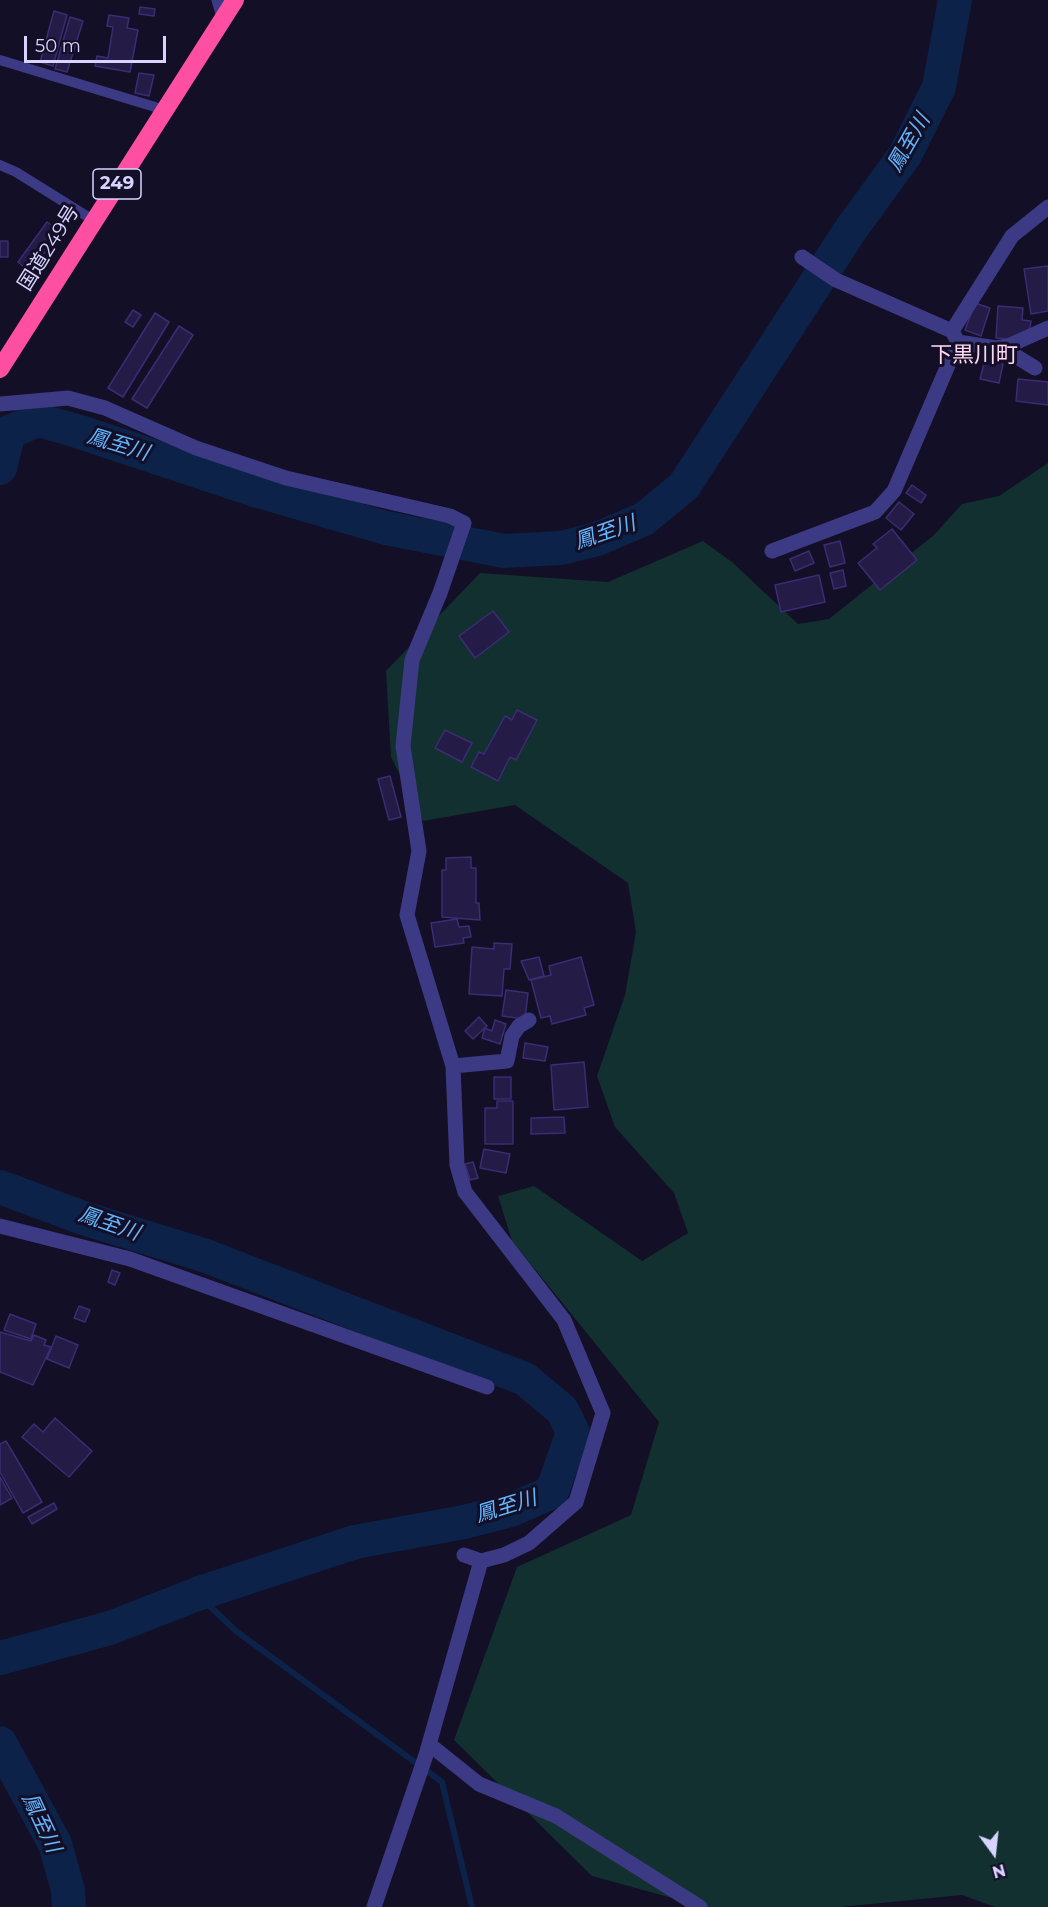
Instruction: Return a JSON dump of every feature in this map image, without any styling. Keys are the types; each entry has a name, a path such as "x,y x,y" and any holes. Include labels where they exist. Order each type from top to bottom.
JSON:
{"highway":[{"name":"国道249号","path":"0,369 165,110 222,8 235,0"}],"street":[{"path":"772,551 875,512 894,491 956,352 955,337 1012,236 1048,207"},
{"path":"802,257 836,280 955,337 985,348 1001,347 1048,328"},
{"path":"1001,347 1035,368"},
{"path":"0,404 68,398 105,408 196,448 286,478 450,516 464,523 440,593 412,660 403,746 419,851 407,915 453,1066 457,1165 465,1192 564,1320 603,1413 576,1502 529,1543 504,1555 481,1561 464,1555"},
{"path":"453,1066 507,1061 512,1036 519,1026 529,1020"},
{"path":"0,1226 130,1259 487,1387"},
{"path":"374,1907 428,1749 481,1561"},
{"path":"428,1749 479,1784 556,1816 700,1907"}],"lane":[{"path":"0,60 165,110"},
{"path":"0,165 16,172 93,220"}],"green space":[{"path":"1048,463 1048,1907 995,1907 962,1895 840,1907 705,1907 592,1876 454,1740 517,1567 631,1515 659,1422 512,1241 498,1196 534,1186 642,1261 688,1233 674,1193 615,1127 597,1076 625,995 636,932 628,883 515,805 423,821 391,757 386,671 480,573 608,582 703,541 732,562 798,624 829,619 934,535 962,504 999,496"}],"building":[{"path":"140,7 155,9 154,16 139,14"},
{"path":"54,11 67,15 53,66 40,62"},
{"path":"109,15 129,18 127,28 138,30 130,72 95,66 97,56 108,58 113,27 107,26"},
{"path":"70,17 83,21 67,72 55,69"},
{"path":"139,73 154,75 149,96 135,93"},
{"path":"47,222 60,232 30,272 18,262"},
{"path":"0,241 8,241 8,257 0,257"},
{"path":"1048,266 1048,311 1031,314 1024,269"},
{"path":"975,303 990,308 981,336 965,330"},
{"path":"998,306 1023,308 1022,320 1031,321 1029,334 1017,340 996,338"},
{"path":"133,310 141,315 133,327 125,322"},
{"path":"155,313 169,322 123,397 108,388"},
{"path":"179,326 193,335 147,408 132,399"},
{"path":"985,360 1003,364 999,383 980,379"},
{"path":"1018,379 1048,382 1048,405 1016,401"},
{"path":"912,485 926,495 921,503 906,493"},
{"path":"899,502 914,514 901,530 886,518"},
{"path":"892,529 917,560 880,590 858,563 877,548 873,544"},
{"path":"840,541 845,563 830,567 824,545"},
{"path":"809,551 814,563 795,571 790,559"},
{"path":"843,570 846,586 834,589 830,573"},
{"path":"819,575 825,602 781,612 775,585"},
{"path":"493,611 509,632 475,658 459,636"},
{"path":"517,710 537,720 516,760 510,757 498,781 471,767 479,752 484,754 505,716 512,720"},
{"path":"445,730 472,743 462,762 435,748"},
{"path":"390,776 401,817 389,820 378,779"},
{"path":"471,857 471,868 476,868 476,903 479,903 480,920 442,917 442,870 446,870 446,858"},
{"path":"457,919 459,927 469,926 471,937 463,938 464,943 435,947 431,923"},
{"path":"494,943 512,944 510,969 504,969 502,996 469,994 472,947 494,949"},
{"path":"539,957 544,976 529,980 521,961"},
{"path":"581,957 594,1005 584,1008 586,1015 552,1024 550,1016 541,1018 531,980 551,975 549,966"},
{"path":"506,990 528,993 525,1019 502,1016"},
{"path":"479,1017 487,1026 473,1039 465,1031"},
{"path":"495,1020 506,1024 500,1044 482,1038 485,1028 492,1031"},
{"path":"525,1043 548,1047 545,1061 523,1058"},
{"path":"584,1062 588,1107 554,1110 551,1065"},
{"path":"494,1077 511,1077 511,1099 494,1099"},
{"path":"497,1101 513,1101 513,1144 485,1144 485,1108 497,1108"},
{"path":"564,1117 565,1133 531,1134 531,1118"},
{"path":"484,1149 510,1154 506,1173 480,1168"},
{"path":"473,1162 478,1178 470,1180 465,1164"},
{"path":"112,1270 120,1273 115,1285 108,1282"},
{"path":"79,1306 90,1310 85,1322 74,1318"},
{"path":"10,1314 36,1324 31,1339 4,1330"},
{"path":"0,1332 31,1341 34,1335 46,1340 44,1345 51,1347 33,1385 0,1372"},
{"path":"56,1336 78,1345 69,1368 47,1359"},
{"path":"55,1418 92,1451 69,1477 22,1437 34,1424 43,1432"},
{"path":"6,1441 42,1502 23,1513 0,1472 0,1444"},
{"path":"0,1477 12,1498 0,1505"},
{"path":"54,1503 57,1509 32,1524 28,1517"}],"waterway":[{"name":"鳳至川","path":"0,468 9,432 38,420 258,491 386,528 504,551 561,548 597,539 644,519 684,486 851,229 905,155 939,87 955,0"},
{"name":"鳳至川","path":"0,1187 83,1218 206,1256 525,1379 562,1410 573,1432 552,1492 511,1510 464,1522 355,1542 197,1594 110,1628 0,1658"},
{"path":"197,1594 236,1631 442,1782 472,1907"},
{"name":"鳳至川","path":"0,1743 55,1844 68,1890 69,1907"}],"district":[{"name":"下黒川町","path":"974,356"}]}
